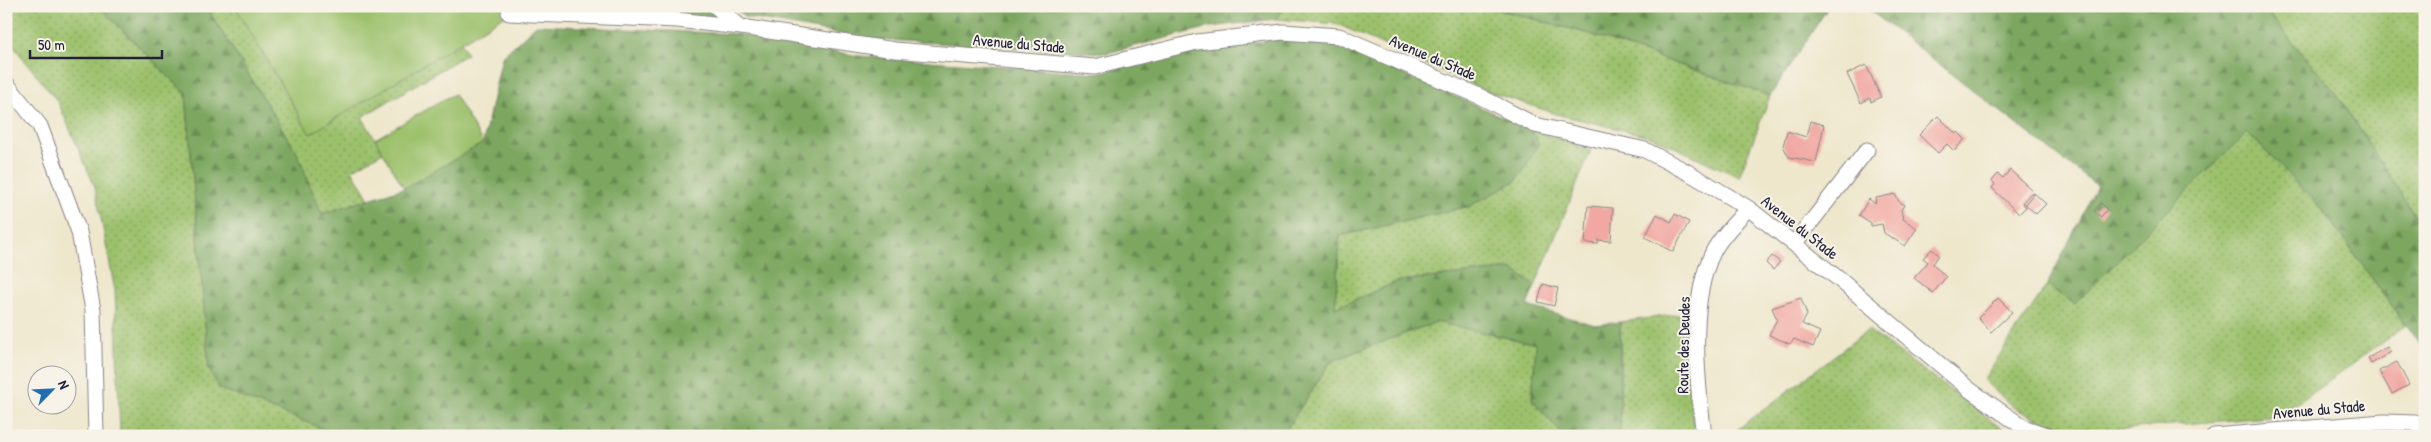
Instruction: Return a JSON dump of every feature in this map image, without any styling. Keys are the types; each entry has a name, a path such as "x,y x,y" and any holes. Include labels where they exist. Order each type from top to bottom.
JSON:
{"street":[{"path":"715,6 741,27"},
{"name":"Avenue du Stade","path":"508,13 677,20 741,27 895,50 1095,67 1196,42 1283,32 1339,36 1479,96 1535,125 1644,150 1748,208 1970,390 2023,427 2049,436"},
{"path":"6,83 40,126 79,232 93,310 96,436"},
{"path":"1794,244 1867,150"},
{"name":"Route des Deudes","path":"1704,436 1697,380 1699,295 1714,249 1748,208"},
{"name":"Avenue du Stade","path":"2214,436 2383,422 2415,423 2425,430"}],"green space":[{"path":"6,6 99,6 186,94 209,370 221,389 342,436 120,436 115,291 95,187 58,102 6,37"},
{"path":"99,6 206,6 297,153 322,214 404,188 483,143 502,57 536,25 737,34 859,56 1097,73 1202,49 1283,39 1338,46 1531,129 1539,144 1517,180 1470,206 1340,236 1335,308 1399,281 1512,269 1535,286 1527,306 1595,325 1620,322 1620,436 1563,436 1532,399 1536,344 1436,322 1331,361 1282,436 342,436 220,389 209,370 186,94"},
{"path":"206,6 235,6 310,134 461,42 467,54 362,117 383,152 352,170 369,199 321,214 297,153"},
{"path":"235,6 504,6 509,13 310,134"},
{"path":"577,6 705,6 721,19"},
{"path":"733,6 1285,6 1276,19 1210,27 1107,53 869,39 745,17"},
{"path":"1285,6 1485,6 1590,34 1770,96 1739,177 1653,137 1560,115 1484,90 1337,24 1276,19"},
{"path":"1485,6 1829,6 1770,96 1590,34"},
{"path":"1864,6 2262,6 2337,94 2425,231 2425,351 2320,207 2247,132 2075,304 2047,285 2097,186"},
{"path":"2262,6 2425,6 2425,231 2337,94"},
{"path":"454,94 483,143 404,188 375,139"},
{"path":"1531,129 1591,150 1535,286 1512,269 1399,281 1335,308 1340,236 1470,206"},
{"path":"2247,132 2320,207 2406,325 2280,416 2101,431 2051,425 2014,408 1983,380 2047,285 2075,304"},
{"path":"1689,313 1689,391 1695,436 1620,436 1620,322"},
{"path":"1436,322 1537,344 1532,399 1563,436 1282,436 1331,361"},
{"path":"1868,330 2009,433 2018,436 1729,436"}],"building":[{"path":"1866,65 1881,97 1871,102 1870,98 1861,103 1847,74"},
{"path":"1938,116 1956,134 1958,132 1965,139 1954,151 1947,144 1938,153 1919,135"},
{"path":"1810,121 1824,125 1816,162 1789,157 1783,146 1787,131 1806,137"},
{"path":"2010,170 2033,191 2022,203 2026,207 2019,214 1992,188 1995,184 1992,181 1998,174 2003,178"},
{"path":"2034,193 2046,204 2036,214 2025,204"},
{"path":"1895,194 1899,202 1904,205 1901,210 1903,219 1917,228 1905,246 1884,233 1882,224 1871,226 1871,223 1859,215 1869,199 1875,204 1876,198"},
{"path":"2101,203 2107,209 2101,217 2094,211"},
{"path":"1588,206 1613,208 1611,241 1598,240 1598,244 1585,243"},
{"path":"1657,214 1671,222 1675,214 1689,222 1673,252 1645,237"},
{"path":"1932,249 1939,255 1933,264 1946,277 1933,293 1914,278 1928,262 1923,258"},
{"path":"1772,256 1780,262 1773,270 1766,263"},
{"path":"1543,284 1558,288 1554,306 1538,302"},
{"path":"1801,298 1807,315 1802,324 1820,332 1813,347 1794,339 1790,344 1769,335 1777,319 1772,308"},
{"path":"1998,298 2012,312 1991,332 1978,318"},
{"path":"2387,347 2391,352 2371,364 2368,358"},
{"path":"2397,362 2409,385 2392,394 2379,371"}]}
